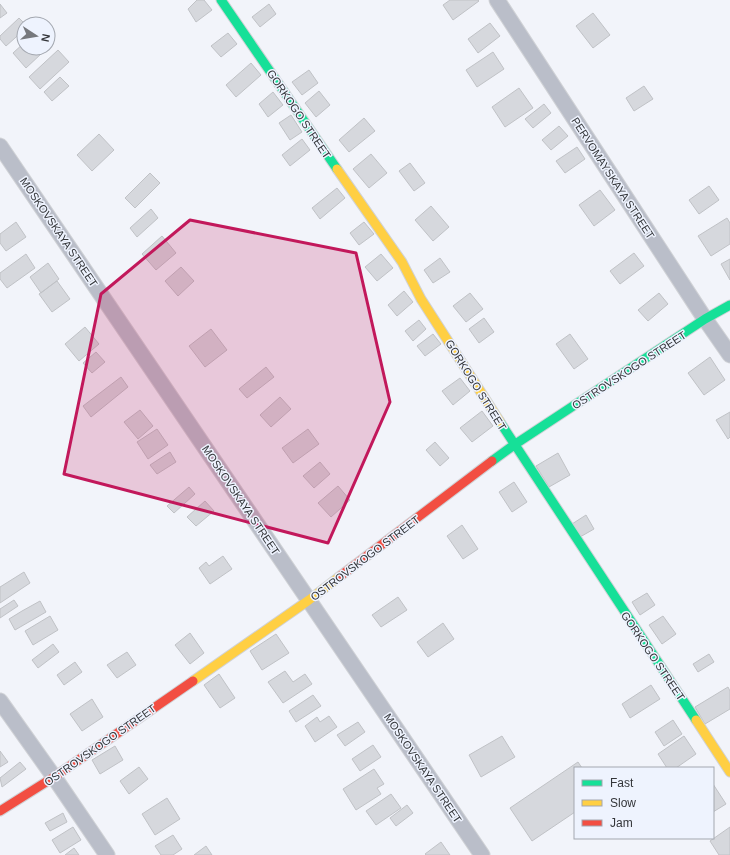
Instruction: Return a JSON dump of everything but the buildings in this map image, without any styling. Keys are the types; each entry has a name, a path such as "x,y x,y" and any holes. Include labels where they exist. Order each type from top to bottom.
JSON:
{"street":[{"name":"GORKOGO STREET","path":"220,0 402,262 421,299 514,446 730,772"},
{"name":"PERVOMAYSKAYA STREET","path":"497,0 730,355"},
{"name":"MOSKOVSKAYA STREET","path":"0,146 482,855"},
{"name":"OSTROVSKOGO STREET","path":"0,811 54,777 309,600 514,446 705,319 730,305"},
{"path":"0,702 54,777 107,855"}],"highlighted area":[{"path":"190,220 356,253 390,402 328,543 64,474 101,294"}],"traffic: fast":[{"path":"221,0 337,169"},
{"path":"492,461 705,319 730,305"},
{"path":"500,422 696,720"}],"traffic: slow":[{"path":"337,169 402,262 421,299 500,422"},
{"path":"193,681 309,600 339,577"},
{"path":"696,720 730,772"}],"traffic: jam":[{"path":"339,577 492,461"},
{"path":"0,811 54,777 193,681"}]}
